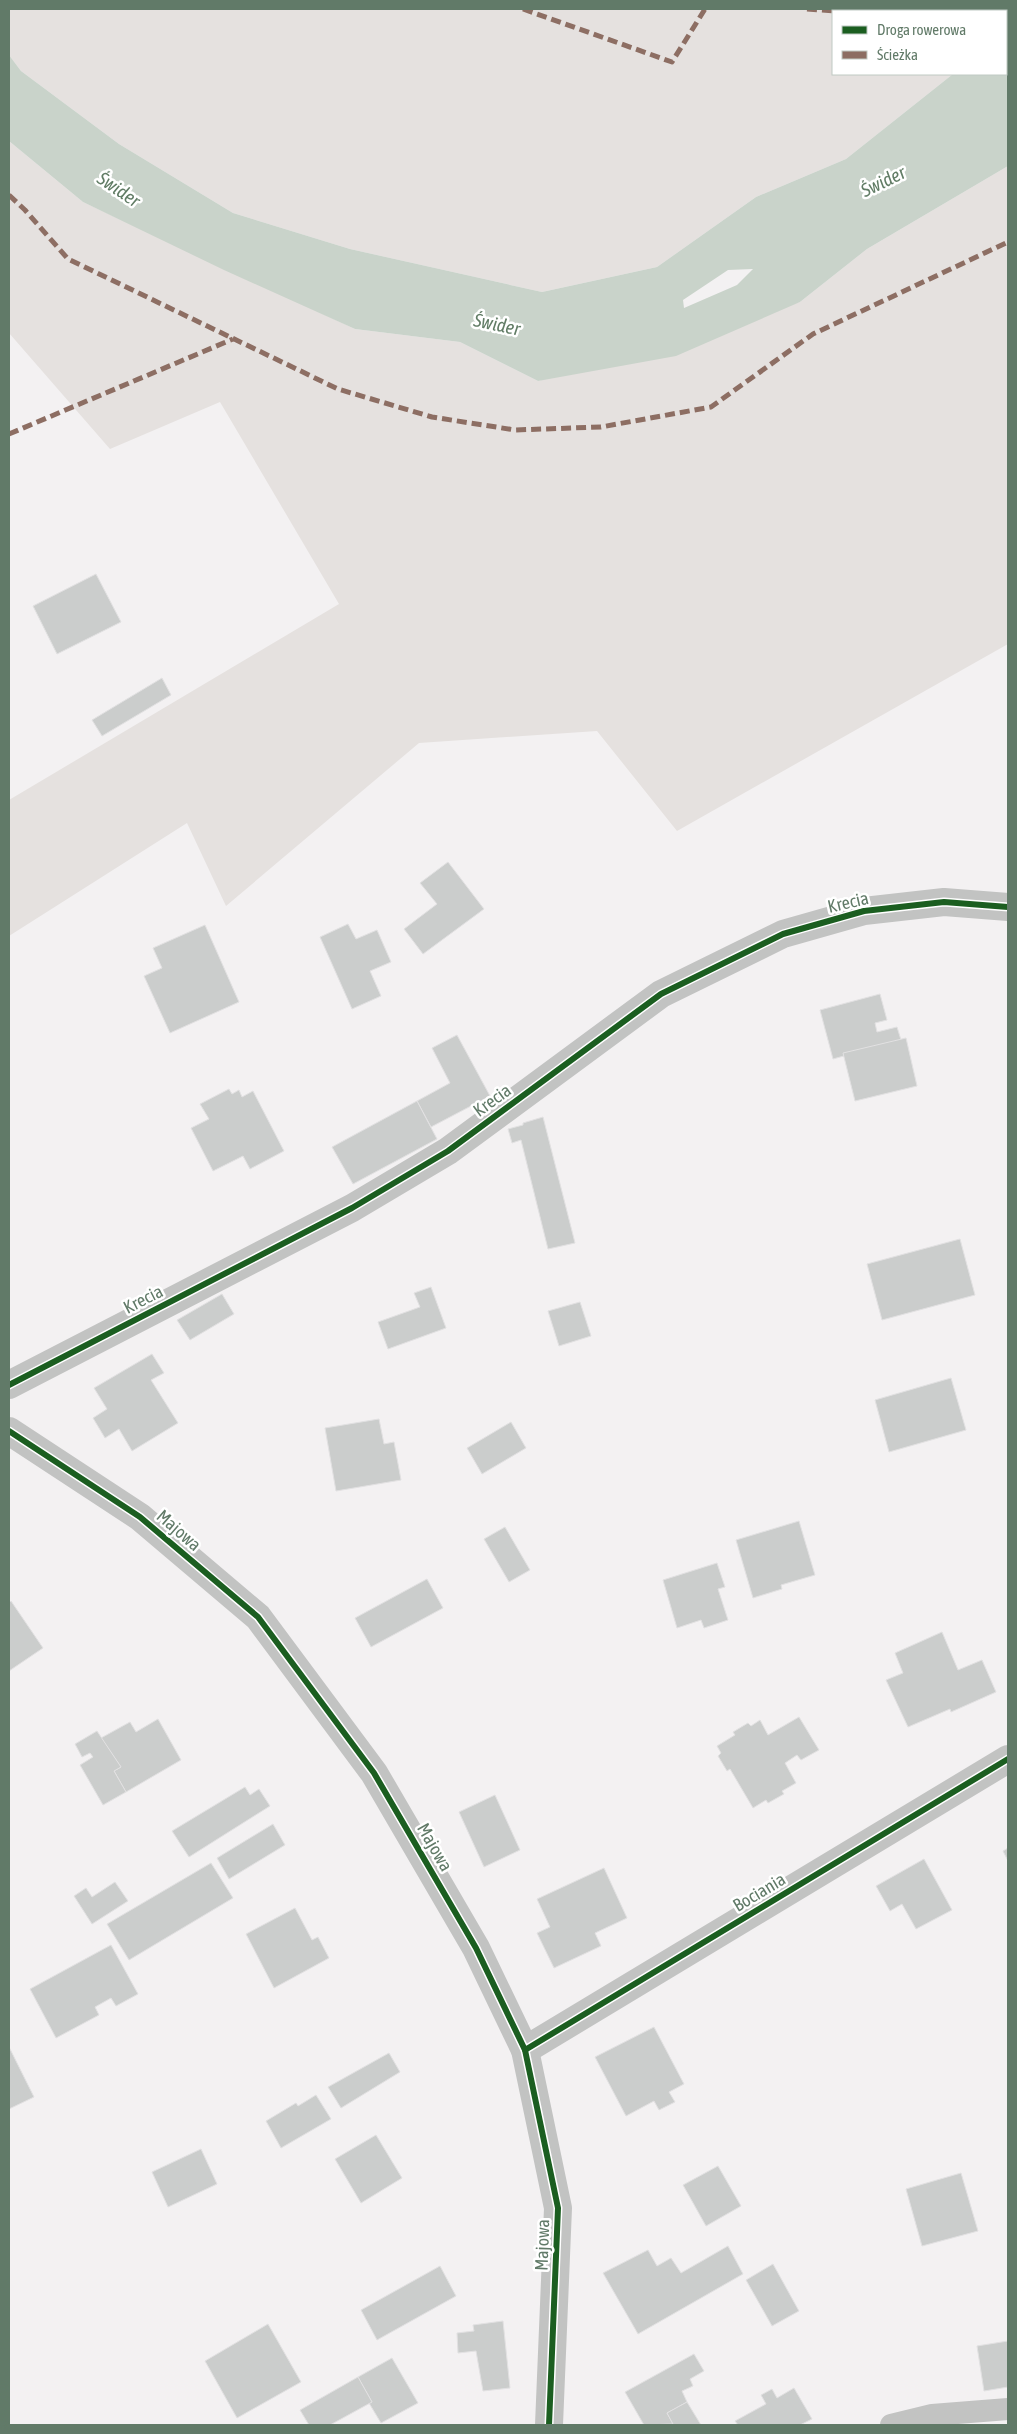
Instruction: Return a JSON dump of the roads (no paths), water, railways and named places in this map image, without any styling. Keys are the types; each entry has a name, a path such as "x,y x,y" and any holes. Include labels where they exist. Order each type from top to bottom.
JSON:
{"street":[{"name":"Krecia","path":"9,1385 352,1208 448,1151 661,994 783,934 864,911 944,902 1008,907"},
{"name":"Majowa","path":"9,1431 140,1517 258,1617 374,1773 476,1948 525,2050 558,2208 549,2425"},
{"name":"Bociania","path":"525,2050 1008,1759"}],"lane":[{"path":"891,2425 932,2415 1008,2408"}],"water":[{"name":"Świder","path":"1008,29 1008,166 867,249 800,302 676,356 538,381 460,342 355,329 224,270 83,202 9,141 9,55 21,71 119,144 233,213 350,249 542,292 657,267 756,197 846,159 952,75 1007,75","holes":["753,269 737,285 684,308 683,300 728,270"]}]}
